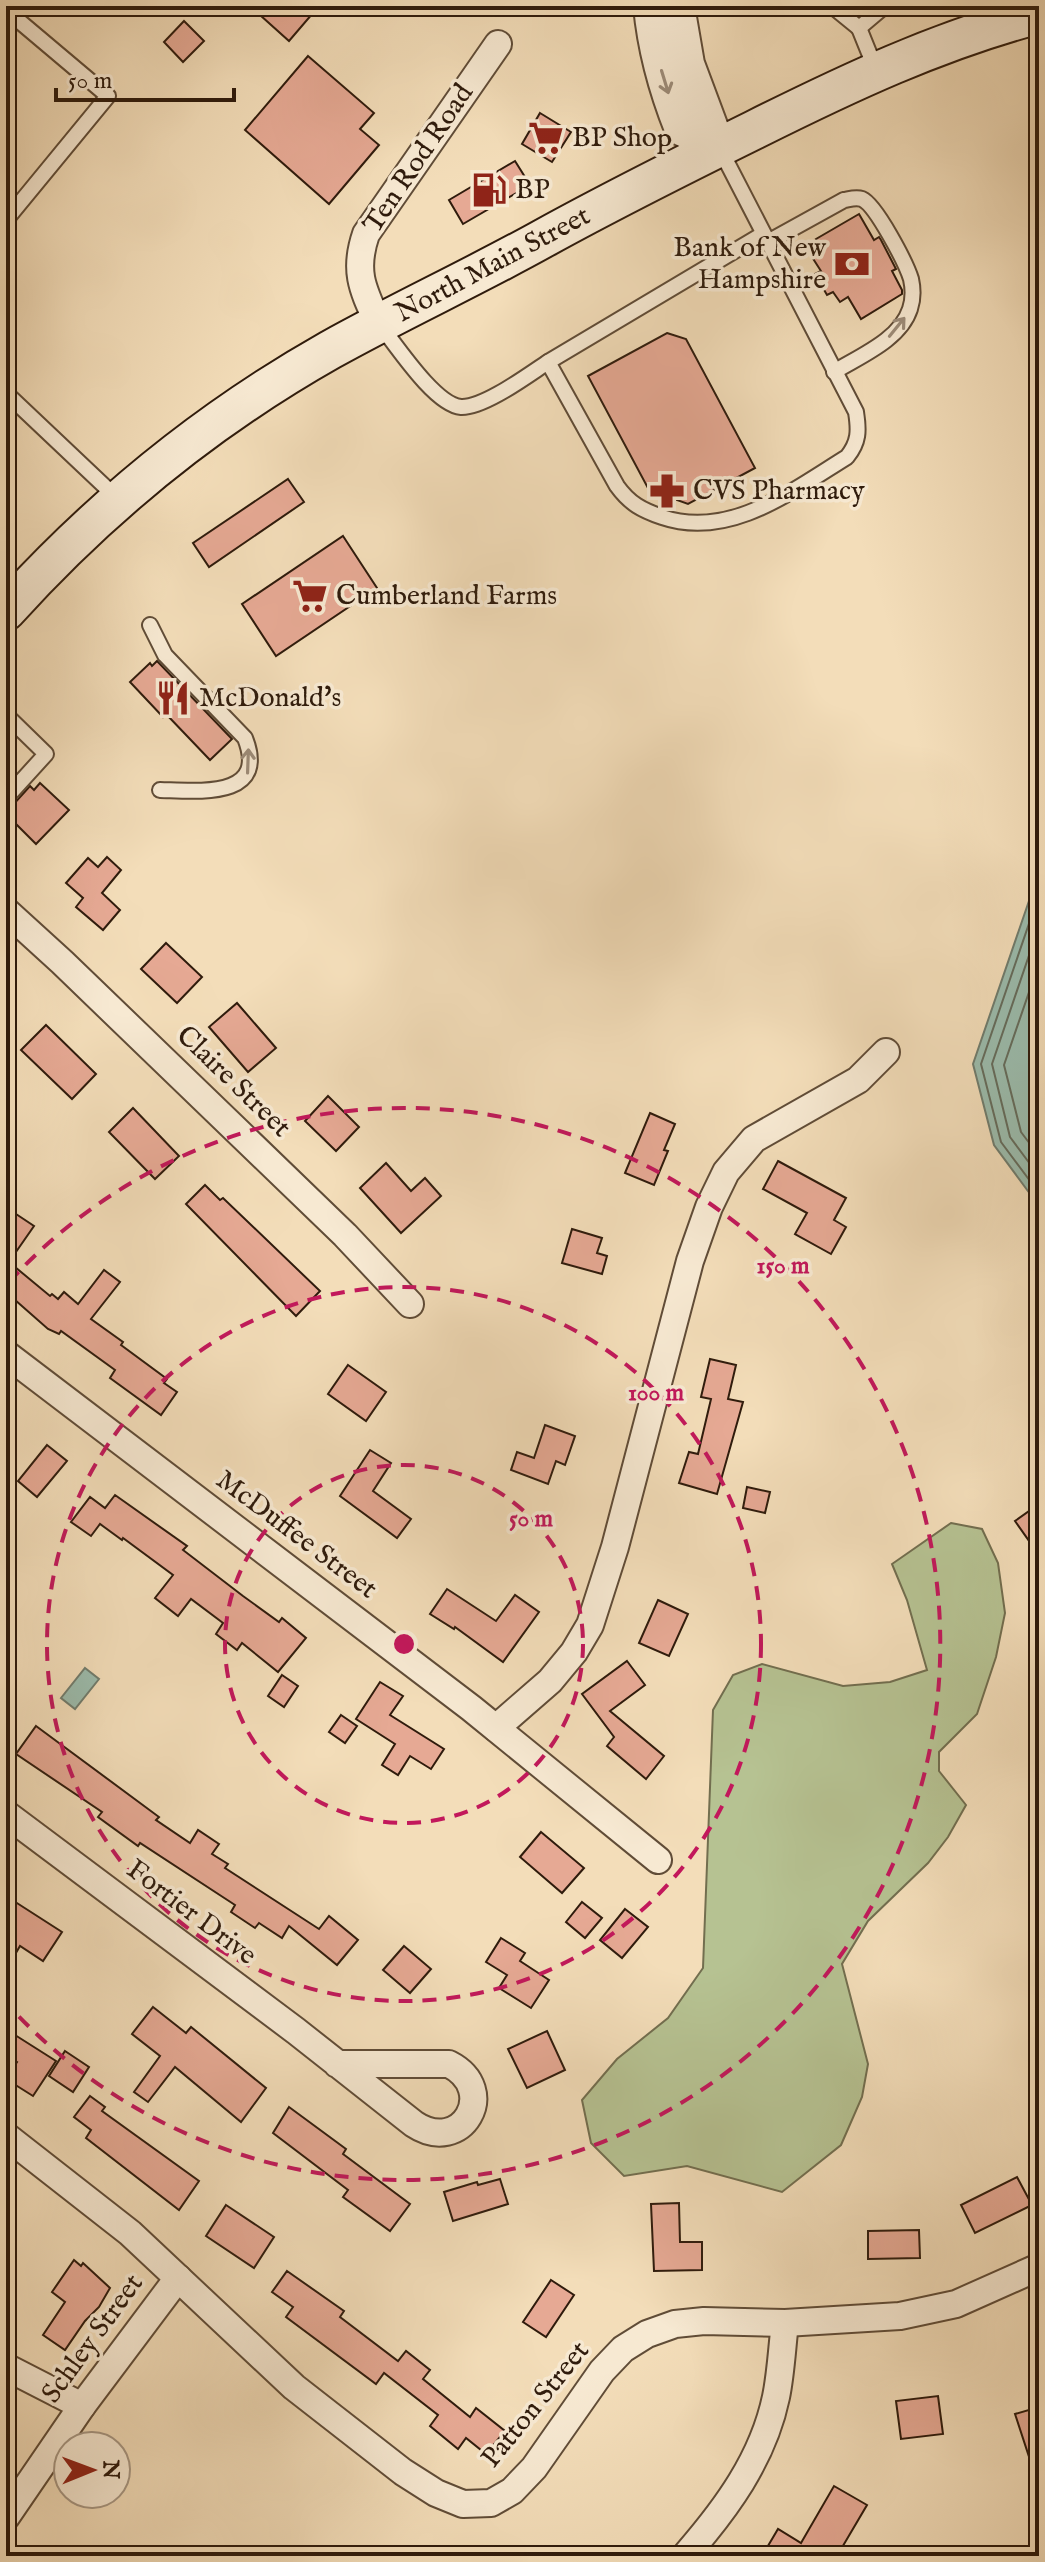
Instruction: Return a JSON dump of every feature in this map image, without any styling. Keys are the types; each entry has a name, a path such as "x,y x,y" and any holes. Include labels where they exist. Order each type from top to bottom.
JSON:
{"main road":[{"name":"North Main Street","path":"6,611 117,498 247,401 330,350 719,147 876,70 1039,14"}],"street":[{"path":"650,6 662,78 681,129 719,147"},
{"path":"678,6 688,64 719,147"},
{"name":"Ten Rod Road","path":"379,325 360,277 360,251 366,234 498,44"},
{"name":"Claire Street","path":"6,911 345,1235 410,1304"},
{"path":"496,1728 550,1681 574,1652 590,1625 615,1547 690,1261 709,1207 726,1172 754,1139 858,1080 886,1052"},
{"name":"McDuffee Street","path":"6,1354 496,1728 658,1860"},
{"name":"Fortier Drive","path":"6,1814 423,2131 434,2134 457,2129 471,2111 473,2089 460,2069 449,2064 337,2064"},
{"name":"Patton Street","path":"6,2136 130,2233 294,2387 403,2472 436,2493 463,2504 491,2503 512,2491 534,2468 602,2371 623,2349 647,2334 675,2324 704,2321 785,2323 872,2320 956,2304 1039,2267"},
{"name":"Schley Street","path":"6,2517 82,2406 178,2278"},
{"path":"685,2556 735,2493 764,2439 776,2397 785,2323"},
{"path":"6,2367 82,2406"}],"lane":[{"path":"832,6 859,28 876,70"},
{"path":"859,28 885,6"},
{"path":"6,10 108,96 6,220"},
{"path":"548,362 617,486 629,502 642,511 692,524 713,522 760,509 847,457 857,445 859,429 856,412 719,147"},
{"path":"379,325 435,393 449,404 463,407 480,402 766,238 844,200 855,198 865,200 875,211 904,262 913,296 910,311 888,339 834,372"},
{"path":"6,393 117,498"},
{"path":"150,625 165,655 245,738 251,752 251,768 247,777 237,784 217,789 160,790"},
{"path":"6,715 46,754 6,798"}],"green space":[{"path":"951,1523 982,1529 998,1563 1005,1613 996,1657 977,1714 939,1752 939,1771 966,1805 948,1837 928,1863 868,1921 842,1964 868,2064 862,2097 841,2145 782,2192 687,2166 624,2176 591,2143 582,2100 617,2059 668,2018 703,1968 713,1710 733,1675 762,1664 843,1686 890,1682 927,1670 907,1600 892,1564"}],"water":[{"path":"1039,895 1039,1206 994,1145 973,1064 1030,898"},
{"path":"85,1668 99,1679 75,1709 61,1698"}],"building":[{"path":"250,6 319,6 289,41"},
{"path":"184,21 204,41 183,62 164,42"},
{"path":"308,56 374,113 360,129 379,145 329,204 245,130"},
{"name":"BP Shop","path":"540,113 571,132 552,162 522,144"},
{"path":"515,161 530,185 463,224 449,200"},
{"name":"Bank of New Hampshire","path":"859,214 874,240 879,237 881,240 896,269 892,271 902,290 902,294 861,319 848,297 840,302 833,292 827,295 815,274 821,271 812,257 823,250 816,239"},
{"name":"CVS Pharmacy","path":"667,333 686,339 755,468 688,504 649,490 588,376"},
{"path":"288,479 304,502 209,567 193,543"},
{"name":"Cumberland Farms","path":"343,536 377,588 276,656 242,604"},
{"name":"McDonald's","path":"157,661 232,739 210,760 130,682 150,663 152,666"},
{"path":"40,783 69,810 36,844 6,814 6,808 13,805 30,786 34,790"},
{"path":"107,857 121,870 102,893 120,910 103,930 76,907 83,898 66,883 88,858 98,867"},
{"path":"166,943 202,977 177,1003 141,969"},
{"path":"237,1003 276,1048 248,1072 209,1027"},
{"path":"46,1025 96,1074 72,1099 21,1050"},
{"path":"328,1096 359,1127 336,1151 305,1121"},
{"path":"133,1108 179,1156 155,1179 109,1132"},
{"path":"650,1113 675,1124 654,1185 625,1173"},
{"path":"778,1161 846,1198 834,1220 846,1227 831,1254 795,1234 807,1213 763,1189"},
{"path":"386,1163 411,1191 425,1178 441,1196 401,1233 360,1188"},
{"path":"205,1185 220,1200 223,1198 320,1291 296,1316 186,1204"},
{"path":"16,1214 34,1226 9,1262 50,1296 52,1294 58,1299 64,1292 78,1304 104,1270 120,1282 91,1319 167,1379 164,1383 177,1392 161,1415 110,1378 115,1370 61,1331 59,1334 48,1329 6,1292 6,1229"},
{"path":"572,1229 602,1238 597,1253 607,1256 602,1274 562,1263"},
{"path":"710,1359 736,1365 728,1399 743,1402 717,1494 679,1483 689,1452 698,1454 711,1399 701,1397"},
{"path":"348,1365 386,1392 366,1421 328,1394"},
{"path":"545,1425 575,1436 565,1465 556,1461 548,1484 511,1470 517,1452 534,1458"},
{"path":"47,1445 67,1461 37,1497 18,1481"},
{"path":"370,1450 391,1463 373,1491 411,1519 397,1538 340,1496"},
{"path":"747,1487 770,1492 765,1513 743,1508"},
{"path":"115,1495 187,1546 183,1550 243,1596 279,1622 282,1618 306,1638 278,1672 242,1643 237,1650 216,1634 223,1623 191,1599 178,1616 155,1598 173,1575 123,1538 100,1524 91,1536 71,1522 90,1497 105,1508"},
{"path":"1039,1504 1039,1555 1015,1521"},
{"path":"447,1589 496,1621 515,1595 539,1612 503,1662 455,1627 430,1614"},
{"path":"658,1600 688,1614 669,1656 639,1643"},
{"path":"627,1661 645,1685 610,1711 664,1756 646,1779 607,1746 614,1737 582,1694"},
{"path":"282,1675 298,1686 284,1707 268,1696"},
{"path":"380,1682 403,1696 390,1715 444,1749 431,1769 410,1756 398,1775 382,1765 395,1744 356,1719"},
{"path":"341,1715 357,1726 345,1743 329,1732"},
{"path":"36,1726 190,1843 198,1830 219,1844 212,1854 228,1864 225,1868 319,1929 329,1916 358,1940 337,1965 289,1926 282,1938 259,1923 255,1928 231,1912 235,1905 140,1843 138,1846 98,1817 102,1812 16,1754"},
{"path":"541,1832 584,1868 562,1893 520,1857"},
{"path":"6,1896 62,1932 43,1961 20,1946 6,1970"},
{"path":"582,1902 602,1918 585,1938 566,1922"},
{"path":"625,1909 648,1927 622,1958 600,1940"},
{"path":"501,1938 525,1953 520,1961 549,1980 531,2008 499,1988 507,1975 486,1962"},
{"path":"404,1946 431,1969 410,1993 383,1970"},
{"path":"153,2007 186,2033 191,2027 266,2088 241,2122 175,2067 148,2102 134,2092 160,2056 132,2034"},
{"path":"547,2031 565,2070 527,2088 508,2049"},
{"path":"15,2035 56,2061 33,2096 6,2079 17,2062 6,2055 6,2049"},
{"path":"65,2051 89,2067 73,2092 49,2076"},
{"path":"90,2096 105,2107 102,2111 199,2181 179,2210 86,2138 91,2130 74,2117"},
{"path":"289,2107 346,2149 343,2154 410,2204 390,2231 343,2197 348,2190 273,2133"},
{"path":"1017,2177 1032,2205 975,2233 961,2205"},
{"path":"500,2179 508,2204 453,2221 444,2192"},
{"path":"679,2203 680,2242 702,2242 702,2270 654,2271 651,2204"},
{"path":"226,2205 274,2237 254,2268 206,2236"},
{"path":"919,2230 920,2258 868,2259 868,2231"},
{"path":"74,2260 81,2266 83,2263 110,2288 65,2350 43,2335 65,2302 52,2292"},
{"path":"287,2271 344,2311 340,2317 398,2361 406,2351 430,2370 423,2379 470,2417 476,2408 505,2431 486,2454 466,2438 458,2449 430,2426 438,2415 384,2373 376,2384 286,2317 293,2307 272,2292"},
{"path":"551,2280 574,2295 546,2337 523,2322"},
{"path":"938,2396 943,2434 901,2439 896,2401"},
{"path":"1039,2407 1039,2474 1035,2475 1015,2414"},
{"path":"834,2486 867,2505 837,2556 762,2556 778,2529 801,2543"}],"place":[{"name":"BP Shop","path":"546,138"},
{"name":"BP","path":"489,190"},
{"name":"Bank of New Hampshire","path":"852,264"},
{"name":"CVS Pharmacy","path":"667,491"},
{"name":"Cumberland Farms","path":"310,596"},
{"name":"McDonald's","path":"173,698"}]}
